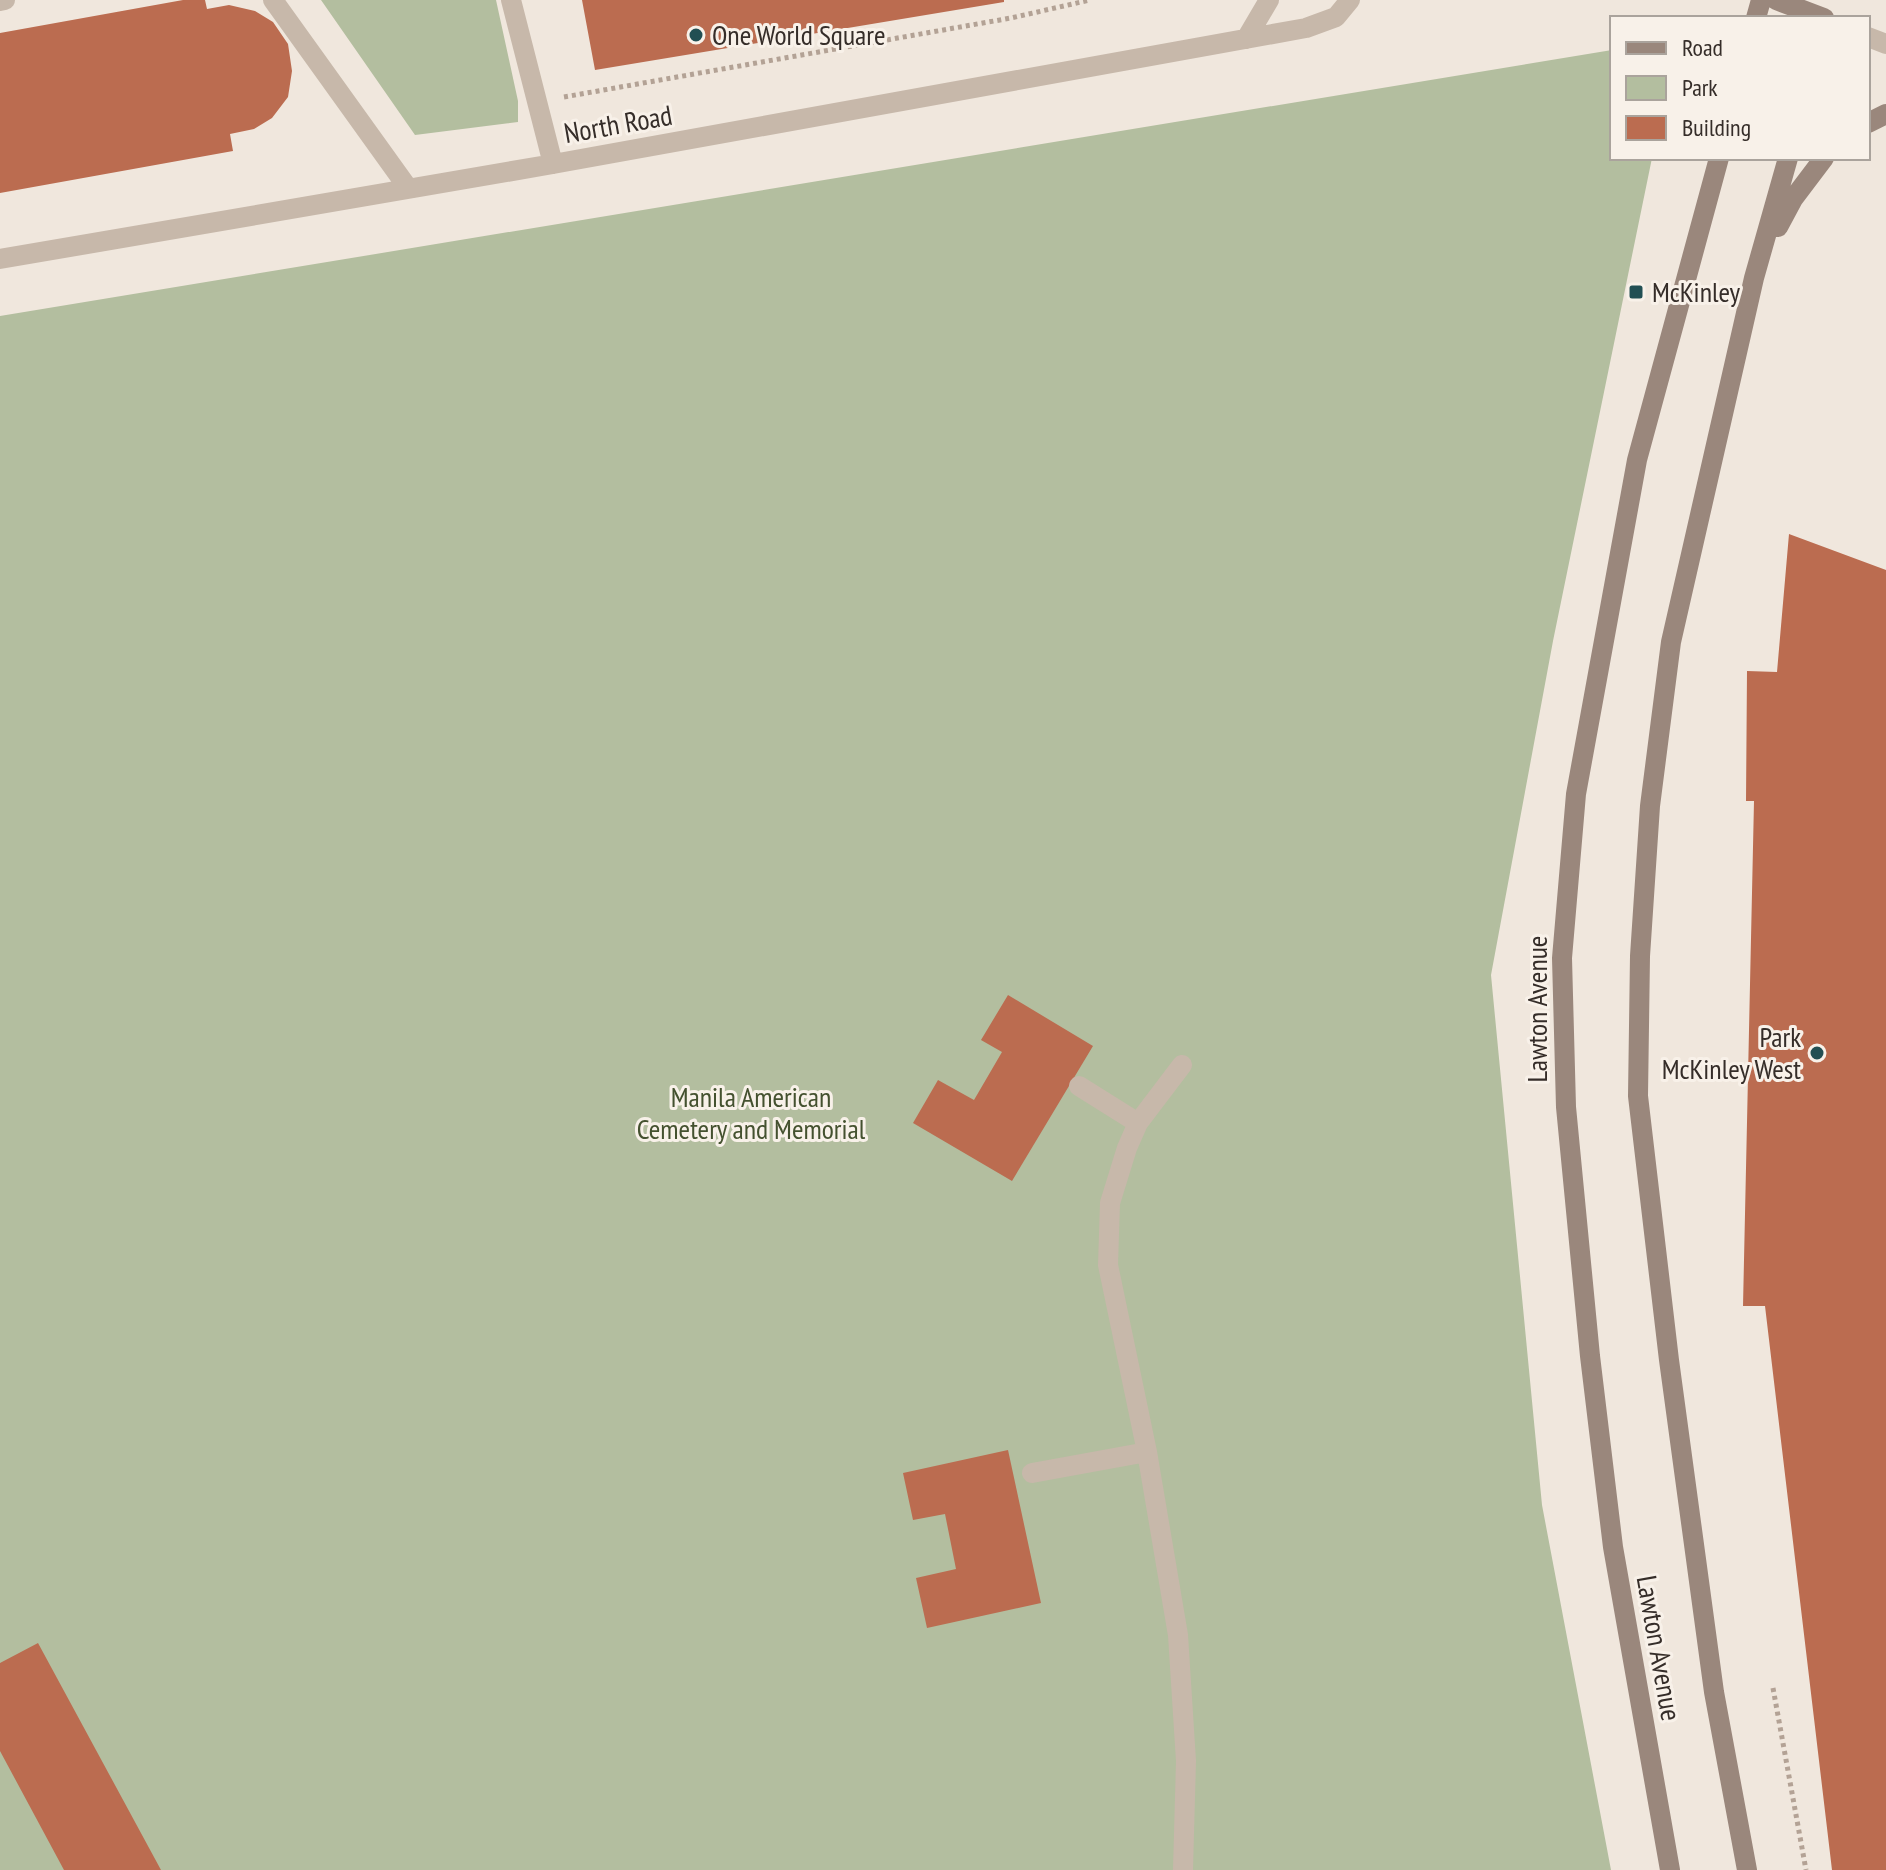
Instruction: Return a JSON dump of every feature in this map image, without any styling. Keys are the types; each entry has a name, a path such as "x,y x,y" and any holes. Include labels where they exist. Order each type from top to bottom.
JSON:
{"main road":[{"path":"1776,0 1820,16"},
{"name":"Lawton Avenue","path":"1670,1870 1611,1533 1590,1356 1566,1107 1562,958 1576,794 1637,460 1718,160"},
{"name":"Lawton Avenue","path":"1747,1870 1714,1692 1669,1360 1638,1096 1640,956 1650,806 1671,642 1754,278 1787,160"},
{"path":"1754,278 1793,199 1822,160"}],"street":[{"path":"273,0 408,188"},
{"path":"511,0 553,164"},
{"path":"1246,39 1269,0"},
{"name":"North Road","path":"0,259 553,164 1306,28 1336,17 1350,0"},
{"path":"1182,1065 1138,1123 1127,1148 1110,1203 1108,1265 1147,1452 1178,1635 1186,1761 1183,1870"},
{"path":"1079,1086 1138,1123"},
{"path":"1032,1473 1147,1452"}],"path":[{"path":"557,98 1011,18 1090,0"},
{"path":"1773,1688 1806,1870"}],"green space":[{"path":"321,0 496,0 518,101 518,122 415,135"},
{"name":"Manila American Cemetery and Memorial","path":"1610,50 1610,160 1652,160 1553,641 1491,975 1542,1505 1611,1870 0,1870 0,316"}],"building":[{"path":"183,0 205,0 207,9 229,5 255,11 273,22 288,44 292,71 288,97 272,118 254,129 230,134 233,151 0,193 0,33"},
{"name":"One World Square","path":"582,0 1004,0 1004,2 595,70"},
{"name":"Park McKinley West","path":"1789,534 1886,570 1886,1870 1832,1870 1765,1306 1743,1306 1754,801 1746,801 1747,671 1777,672"},
{"path":"1008,995 1093,1046 1012,1181 913,1123 938,1080 974,1100 1002,1052 981,1040"},
{"path":"1008,1450 1041,1603 927,1628 916,1578 956,1569 945,1514 913,1520 903,1473"},
{"path":"38,1643 161,1870 64,1870 0,1751 0,1663"}],"place":[{"name":"One World Square","path":"696,35"},
{"name":"McKinley","path":"1636,292"},
{"name":"Park McKinley West","path":"1817,1053"}]}
